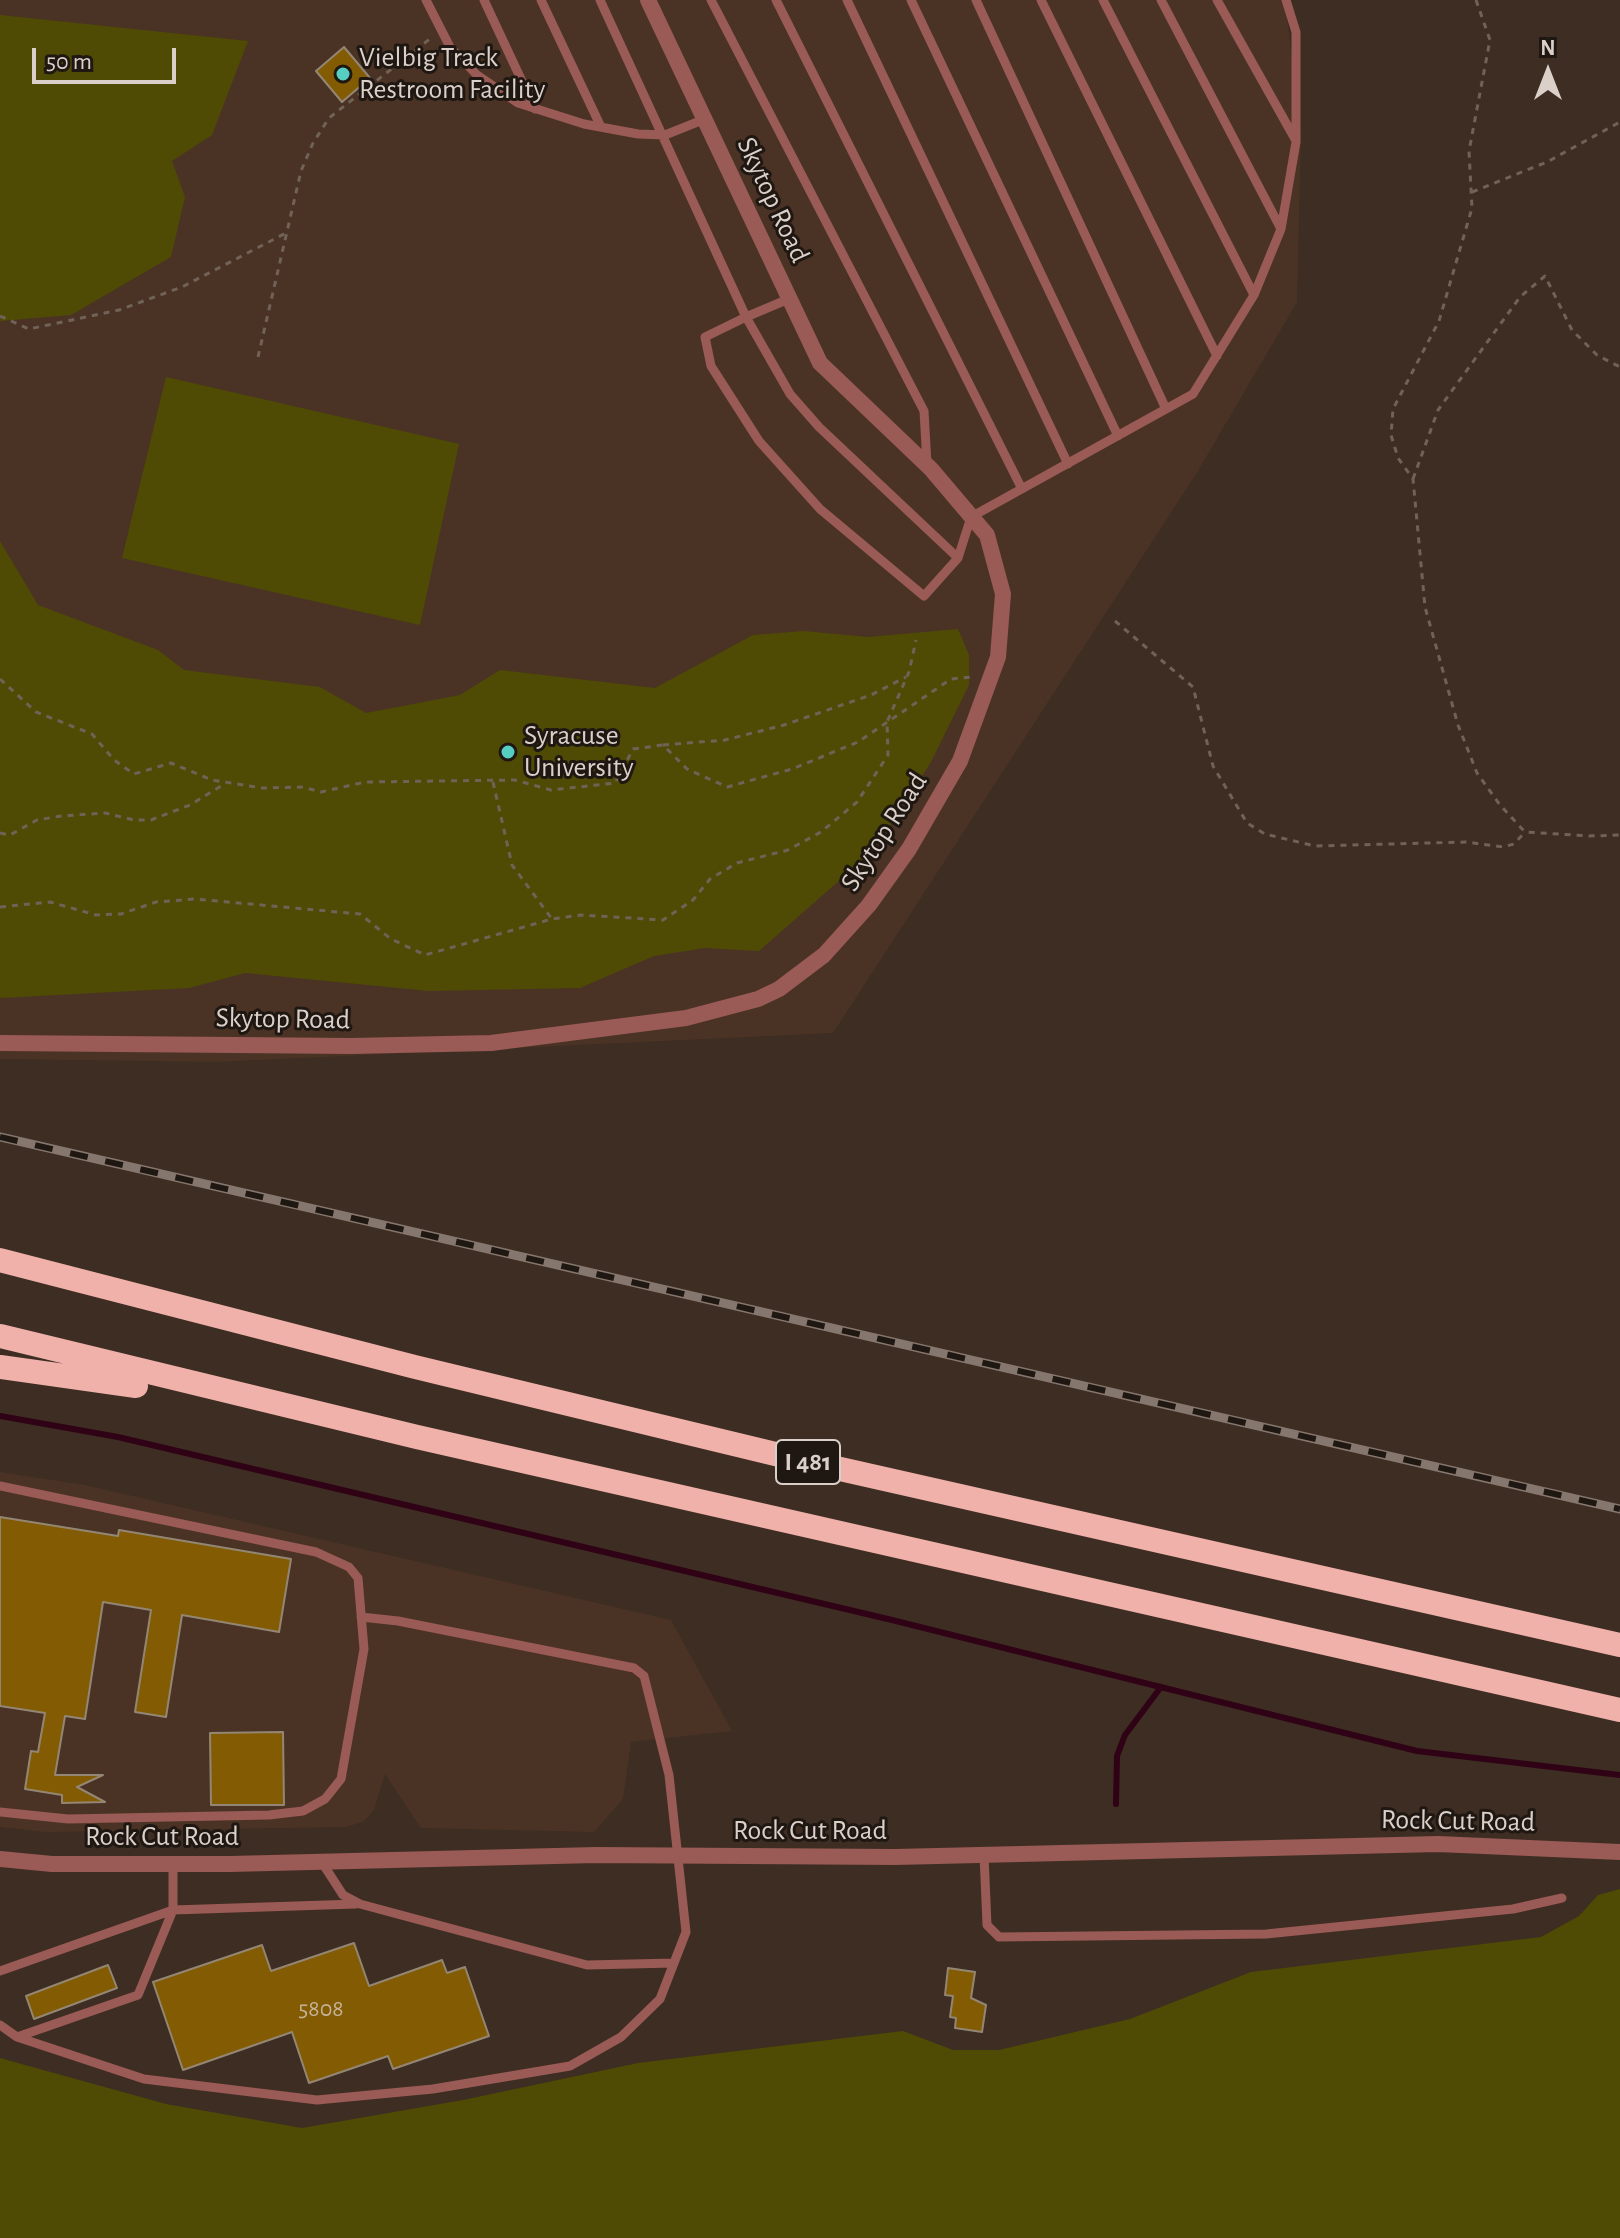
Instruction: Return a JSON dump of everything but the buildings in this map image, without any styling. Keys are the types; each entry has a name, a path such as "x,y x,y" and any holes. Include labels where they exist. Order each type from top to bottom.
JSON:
{"highway":[{"name":"I 481","path":"0,1260 400,1364 781,1456 1620,1645"},
{"name":"I 481","path":"0,1336 417,1437 1620,1710"},
{"path":"0,1367 106,1381 417,1437"}],"street":[{"name":"Skytop Road","path":"0,1043 351,1046 491,1043 686,1018 758,999 779,989 824,955 869,905 901,860 960,761 998,657 1003,594 987,535 927,465 820,363 648,0"},
{"name":"Rock Cut Road","path":"0,1859 52,1864 173,1864 984,1855 1438,1844 1620,1852"}],"lane":[{"path":"426,0 450,47 477,75 518,103 601,127 665,135 705,119"},
{"path":"484,0 535,109"},
{"path":"541,0 601,127"},
{"path":"600,0 665,135 746,317 790,394 819,427 958,558"},
{"path":"711,0 924,411 927,465"},
{"path":"776,0 1022,489"},
{"path":"847,0 1068,464"},
{"path":"911,0 1118,436"},
{"path":"976,0 1166,409"},
{"path":"1041,0 1217,356"},
{"path":"1103,0 1254,295"},
{"path":"1161,0 1281,229"},
{"path":"1217,0 1296,142"},
{"path":"791,298 705,337 711,366 759,441 820,509 924,596 958,558 971,517 1193,394 1217,356 1254,295 1281,229 1296,142 1296,32 1286,0"},
{"path":"0,1486 316,1552 349,1567 358,1578 364,1649 341,1779 325,1799 303,1811 269,1815 68,1819 0,1812"},
{"path":"0,2025 17,2037 144,2079 317,2100 433,2089 570,2066 621,2037 660,1999 686,1932 669,1775 644,1676 634,1668 398,1621 361,1617"},
{"path":"984,1855 987,1925 999,1937 1266,1934 1513,1909 1562,1898"},
{"path":"321,1861 343,1895 360,1904 587,1965 674,1963"},
{"path":"17,2037 138,1995 173,1910 173,1864"},
{"path":"0,1971 173,1910 360,1904"}],"path":[{"path":"1413,479 1398,458 1391,435 1393,409 1439,321 1472,208 1469,151 1490,40 1476,0"},
{"path":"258,357 301,171 329,118 441,30"},
{"path":"1471,192 1547,162 1620,122"},
{"path":"0,316 29,329 119,310 182,287 287,233"},
{"path":"1620,367 1597,355 1572,330 1545,276 1520,297 1438,410 1413,479 1425,607 1458,725 1477,773 1525,832 1620,835"},
{"path":"1115,621 1193,687 1213,766 1247,823 1265,834 1315,846 1466,842 1503,847 1514,844 1525,832"},
{"path":"0,907 50,902 96,915 121,914 156,902 195,899 360,914 391,939 425,955 552,919 581,915 663,920 693,900 710,879 737,863 788,850 821,832 857,802 888,755 887,722 906,677 916,640"},
{"path":"663,745 687,769 727,787 792,769 858,742 951,679 993,675"},
{"path":"0,679 36,712 92,734 114,760 134,774 171,763 227,783 262,788 303,787 321,792 365,782 515,780 551,790 615,783 633,749 725,740 784,725 871,695 906,677"},
{"path":"493,782 512,865 552,919"},
{"path":"0,833 10,835 37,820 61,816 105,813 134,820 151,820 190,805 227,783"}],"shaded area":[{"name":"Syracuse University","path":"0,0 1285,0 1301,135 1297,302 1198,471 833,1033 216,1062 0,1059"},
{"path":"0,15 248,41 212,135 172,161 185,197 171,257 71,315 0,321"},
{"path":"166,377 459,444 420,625 122,558"},
{"path":"0,541 38,605 158,650 184,670 320,687 366,713 460,695 500,670 655,688 753,635 804,631 868,637 958,629 969,655 969,685 931,762 873,851 759,951 705,948 654,956 580,988 429,991 245,973 189,988 0,998"},
{"path":"0,1472 85,1485 671,1620 732,1731 631,1742 623,1799 594,1832 421,1828 385,1774 374,1810 363,1822 346,1827 46,1832 0,1827"},
{"path":"1620,1889 1620,2238 0,2238 0,2058 166,2104 302,2128 463,2100 638,2063 903,2031 953,2050 999,2050 1130,2019 1251,1972 1541,1937 1579,1916 1598,1895"}],"waterway":[{"path":"0,1416 118,1437 892,1620 1417,1751 1620,1775"},
{"path":"1116,1804 1117,1756 1125,1735 1161,1687"}],"railway":[{"path":"0,1137 1620,1509"}],"place":[{"name":"Vielbig Track Restroom Facility","path":"343,74"},
{"name":"Syracuse University","path":"508,752"}]}
